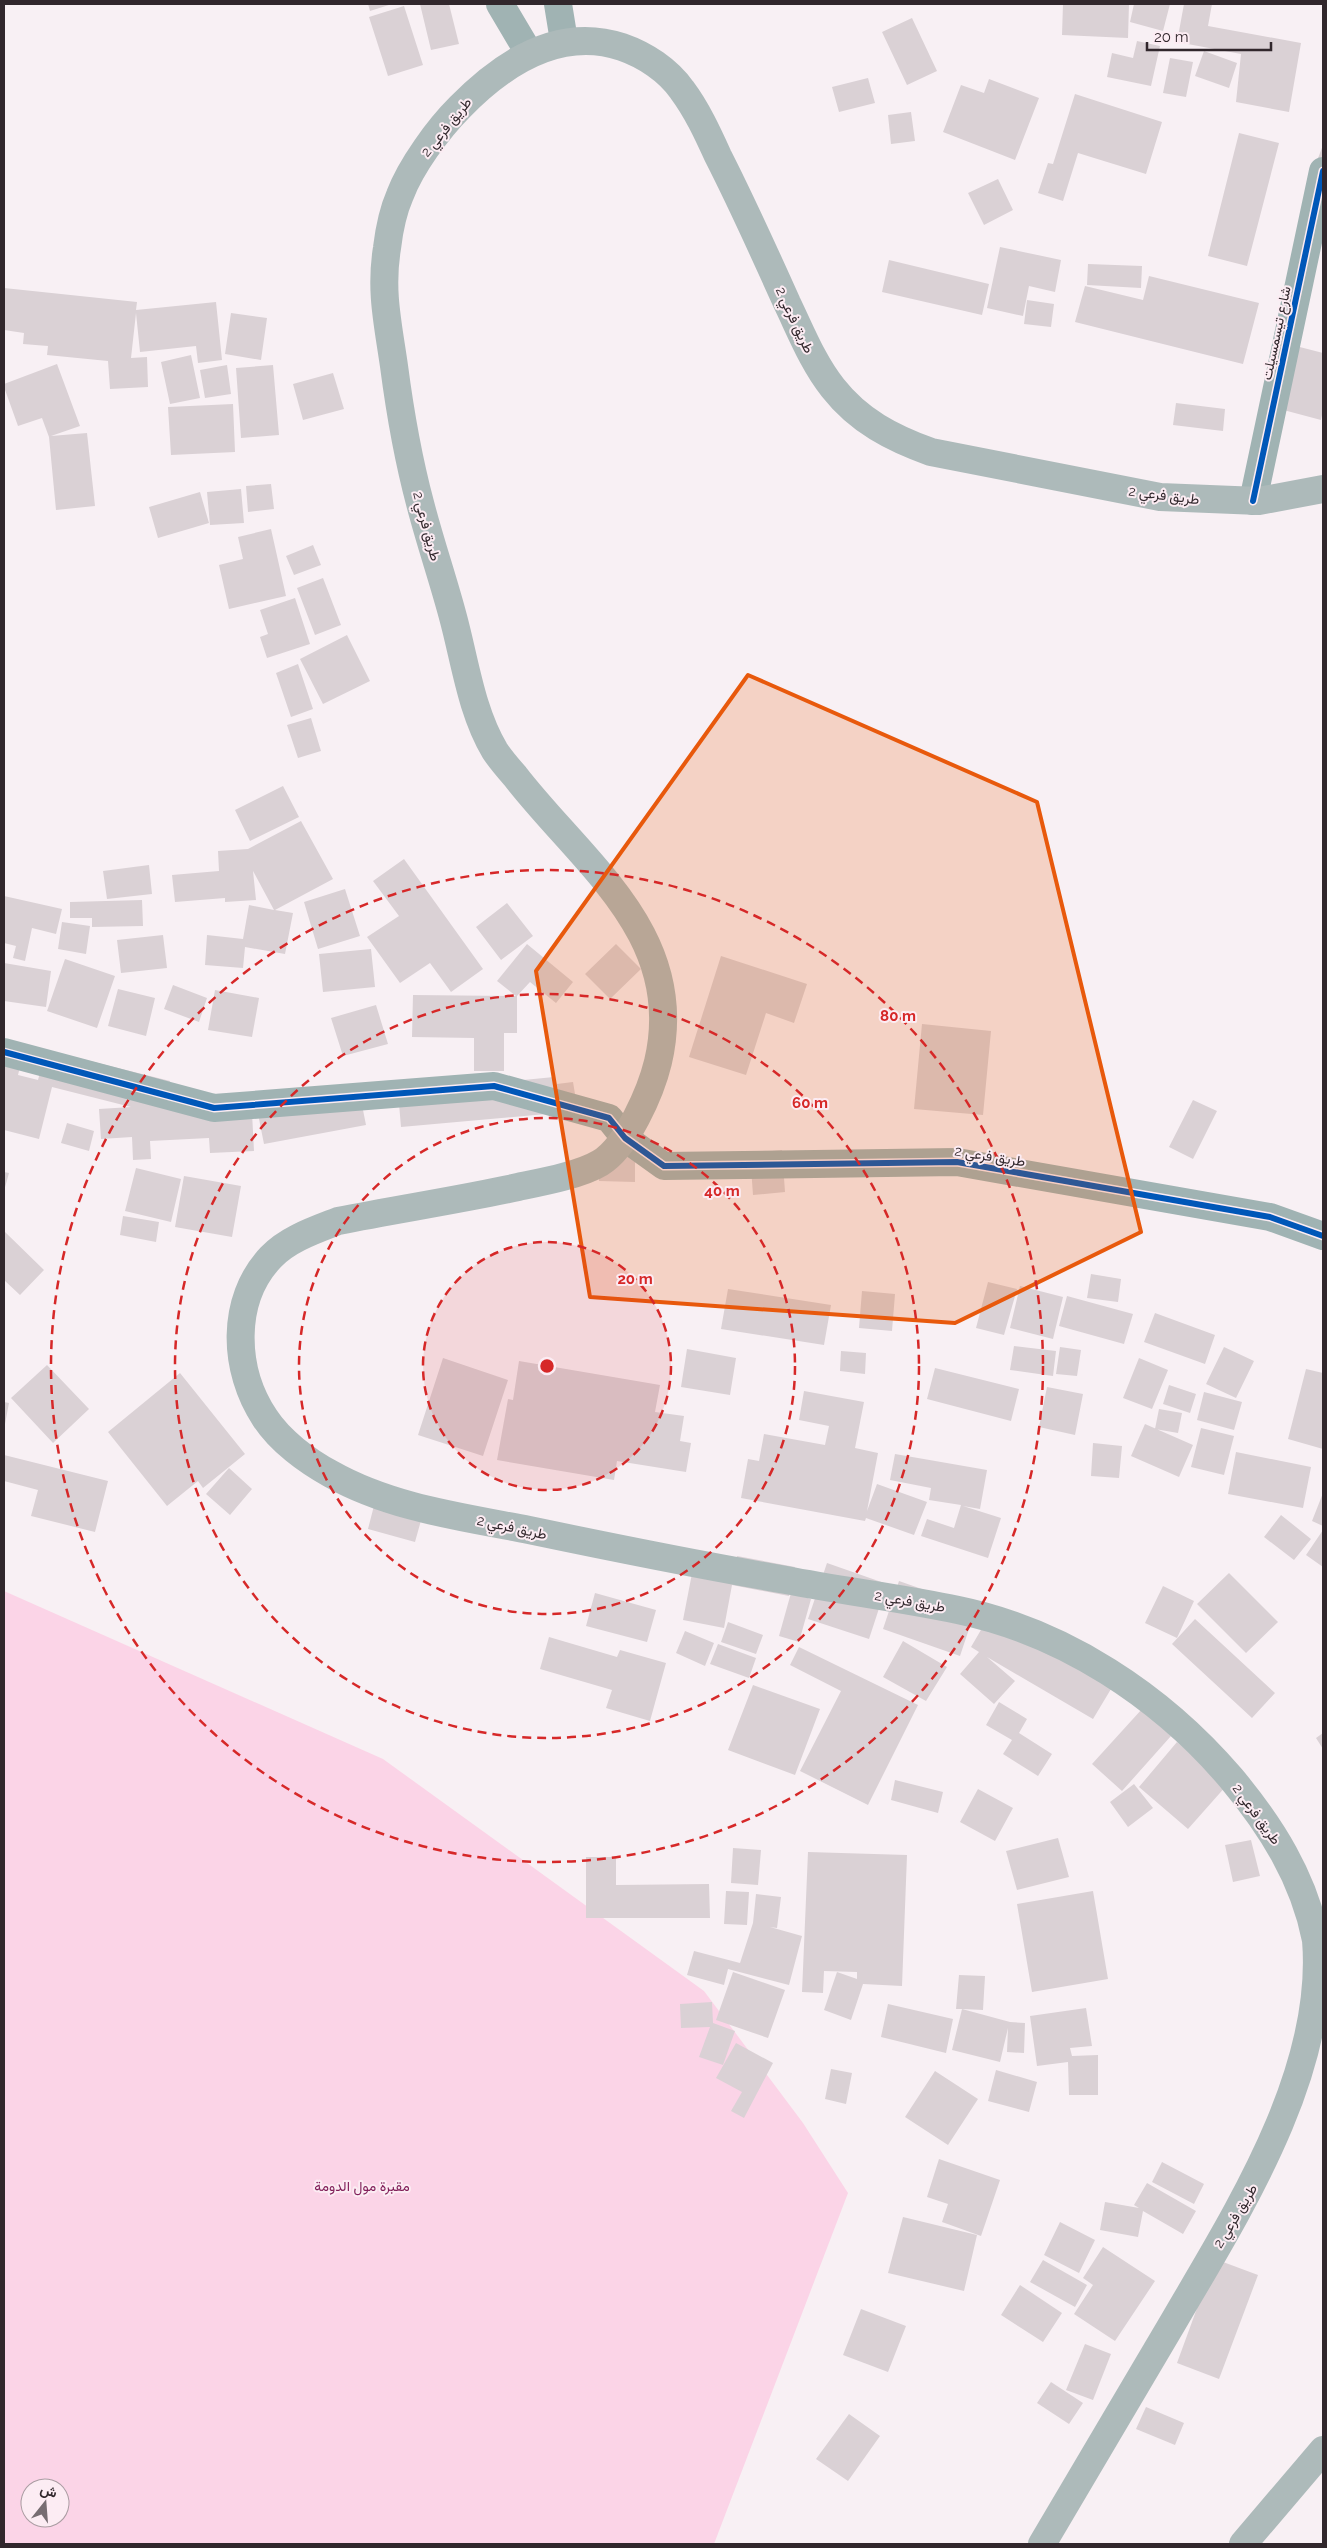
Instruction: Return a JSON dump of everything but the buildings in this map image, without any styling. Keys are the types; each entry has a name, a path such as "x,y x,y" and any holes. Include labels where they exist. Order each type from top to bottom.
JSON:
{"main road":[{"name":"طريق فرعي 2","path":"1042,2544 1257,2180 1292,2108 1308,2064 1316,2029 1320,1989 1317,1943 1305,1898 1282,1848 1253,1805 1212,1757 1159,1707 1094,1662 1031,1633 963,1611 785,1580 419,1508 378,1495 330,1474 291,1447 265,1418 250,1386 240,1351 241,1312 253,1281 273,1254 306,1234 338,1221 553,1180 602,1162 625,1138 658,1064 664,1021 659,981 648,944 620,897 535,802 495,750 479,716 419,501 401,414 383,290 387,245 400,194 424,152 451,116 478,88 529,53 564,42 598,40 627,48 656,64 681,88 705,129 740,198 814,362 835,391 864,420 894,439 931,452 1160,497 1253,501 1323,489"},
{"path":"1243,2544 1323,2450"}],"street":[{"path":"500,4 529,53"},
{"path":"558,4 564,42"},
{"name":"شارع تيسمسيلت","path":"1253,501 1323,171"},
{"path":"4,1052 214,1108 494,1086 609,1118 625,1138"},
{"name":"طريق فرعي 2","path":"625,1138 664,1166 957,1162 1270,1217 1323,1236"}],"highlighted area":[{"path":"748,675 1037,802 1141,1232 955,1323 590,1297 536,971"}],"green space":[{"name":"مقبرة مول الدومة","path":"4,1591 383,1759 704,1991 803,2123 848,2193 714,2544 4,2544"}],"cycle path":[{"path":"1253,501 1323,171"},
{"path":"4,1052 214,1108 494,1086 609,1118 625,1138 664,1166 957,1162 1270,1217 1323,1236"}]}
